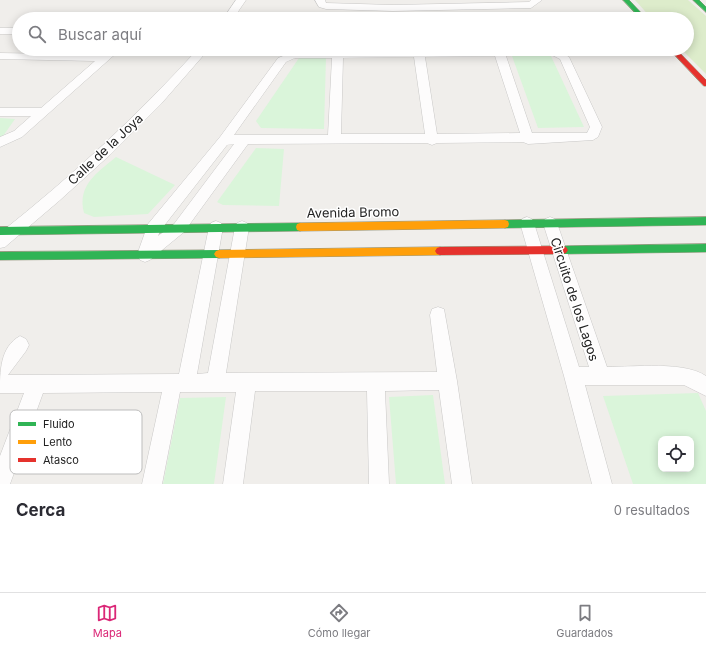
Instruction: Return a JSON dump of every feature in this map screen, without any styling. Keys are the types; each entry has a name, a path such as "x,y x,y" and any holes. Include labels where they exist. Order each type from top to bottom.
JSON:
{"main road":[{"path":"626,0 637,12"},
{"path":"696,0 706,10"},
{"path":"679,56 706,84"},
{"name":"Avenida Bromo","path":"7,231 706,220"},
{"path":"0,256 706,248"}],"street":[{"path":"233,12 241,0"},
{"path":"320,0 322,5 326,6 464,3 531,5 537,0"},
{"path":"0,31 12,31"},
{"path":"0,56 106,58"},
{"name":"Calle de la Joya","path":"0,242 7,231 77,177 135,122 197,56"},
{"path":"145,255 153,228 224,140 282,60 288,56"},
{"path":"334,140 338,56"},
{"path":"419,56 432,140"},
{"path":"500,56 528,139"},
{"path":"224,140 589,138 594,134 596,127 564,57 562,56"},
{"path":"0,142 18,134 106,58"},
{"path":"0,112 45,112"},
{"path":"145,255 179,228 244,140"},
{"name":"Circuito de los Lagos","path":"526,223 573,376 602,484"},
{"name":"Circuito de los Lagos","path":"550,223 601,376"},
{"path":"152,484 180,383 216,227"},
{"path":"215,383 236,254 242,227"},
{"path":"438,315 462,484"},
{"path":"0,370 20,345"},
{"name":"Circuito de los Lagos","path":"573,376 684,376 694,378 706,387"},
{"path":"0,384 448,381"},
{"path":"234,484 247,382"},
{"path":"376,382 379,484"},
{"path":"27,410 37,384"},
{"path":"0,483 10,456"}],"green space":[{"path":"635,0 688,0 706,16 706,74 688,56 694,56 694,12 646,12"},
{"path":"512,56 551,56 584,127 538,128"},
{"path":"299,58 326,58 324,129 261,128 256,121"},
{"path":"0,118 15,119 1,139 0,139"},
{"path":"256,148 284,149 279,206 223,205 217,202"},
{"path":"116,157 175,185 148,214 94,217 84,213 83,195 90,180"},
{"path":"698,393 706,411 706,484 633,484 603,396"},
{"path":"433,395 445,484 396,484 389,397"},
{"path":"226,397 214,484 163,484 180,398"}],"traffic: fast":[{"path":"626,0 637,12"},
{"path":"696,0 706,10"},
{"path":"505,224 706,221"},
{"path":"0,231 300,227"},
{"path":"563,250 706,248"},
{"path":"0,256 219,254"}],"traffic: slow":[{"path":"300,227 505,224"},
{"path":"219,254 440,251"}],"traffic: jam":[{"path":"679,56 706,84"},
{"path":"440,251 563,250"}]}
